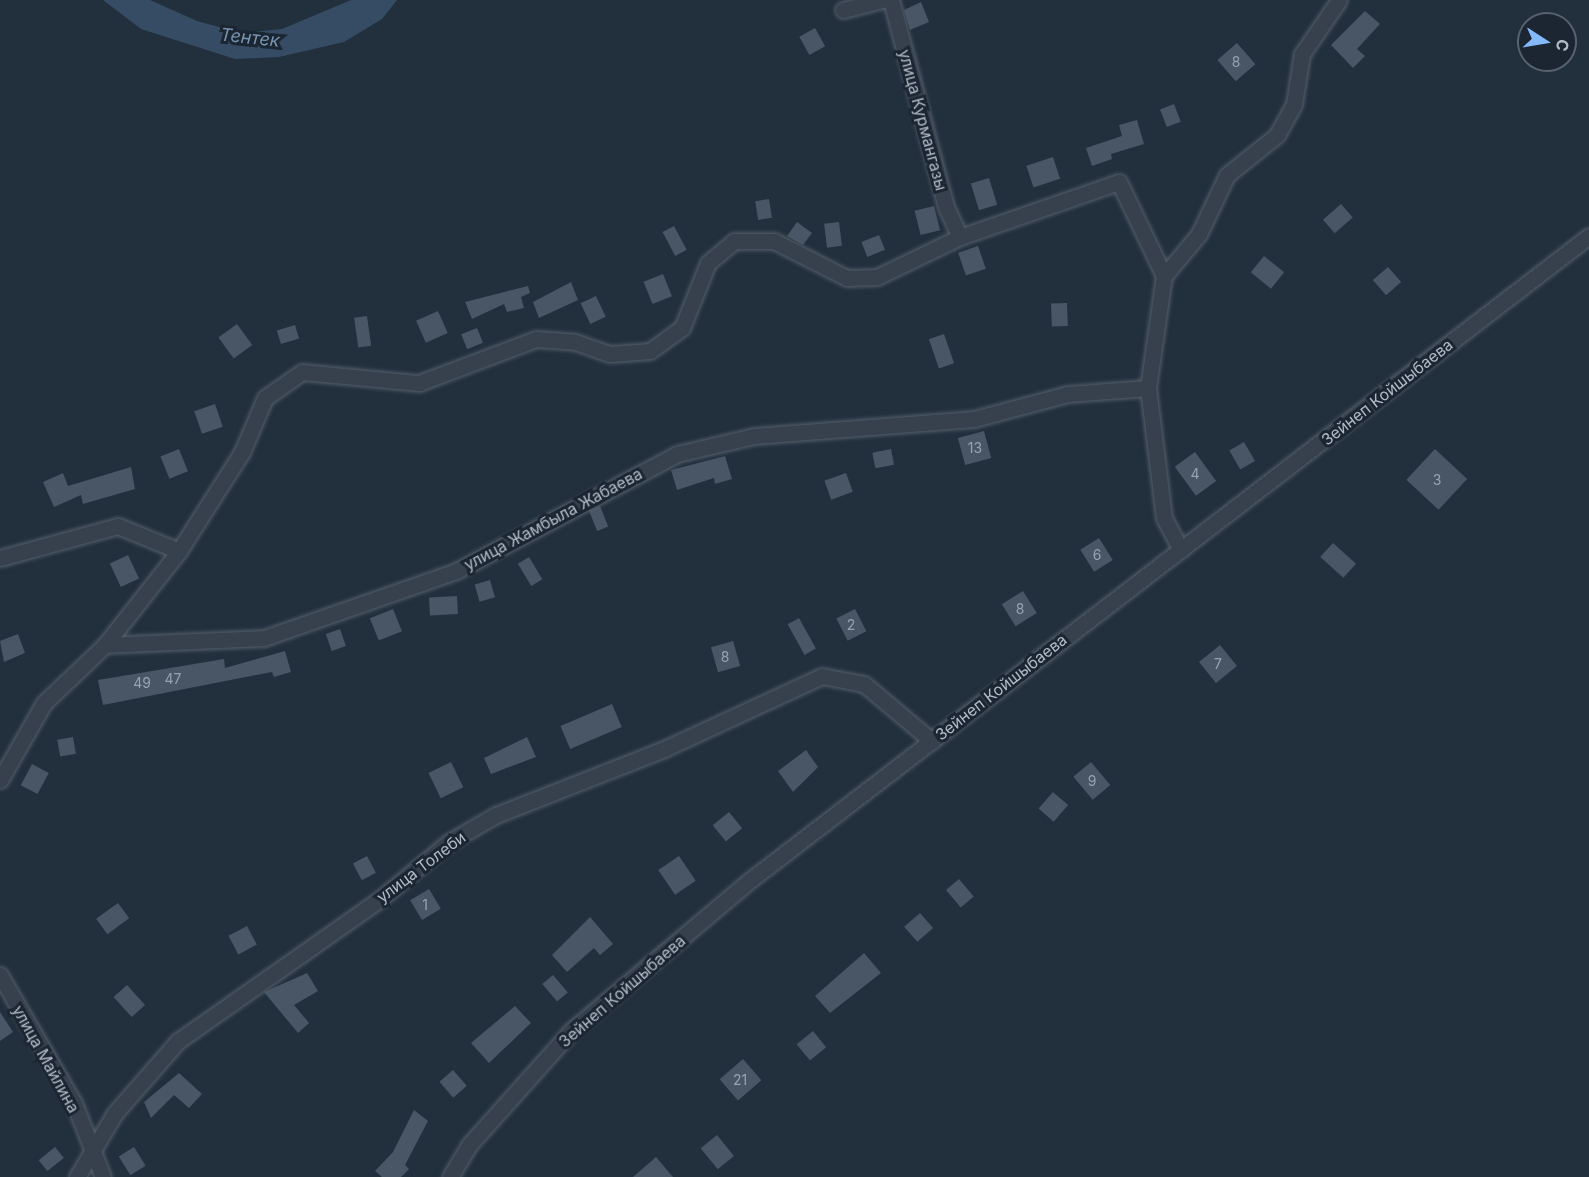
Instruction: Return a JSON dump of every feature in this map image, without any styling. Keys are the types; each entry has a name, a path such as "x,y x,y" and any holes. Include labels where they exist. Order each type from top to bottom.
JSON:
{"street":[{"path":"843,10 882,0"},
{"name":"улица Курмангазы","path":"891,0 946,207 960,237"},
{"path":"1181,550 1164,518 1148,388 1164,276 1199,234 1227,176 1277,135 1294,104 1302,54 1339,0"},
{"path":"0,780 44,703 105,645 179,551 242,453 265,398 302,372 418,383 536,339 610,354 650,351 682,328 708,263 734,241 774,241 847,278 877,277 960,237 1119,182 1164,276"},
{"name":"Зейнеп Койшыбаева","path":"450,1177 470,1144 571,1031 749,881 1589,236"},
{"name":"улица Жамбыла Жабаева","path":"105,645 264,638 456,571 677,454 754,436 974,419 1068,394 1148,388"},
{"path":"0,558 118,526 179,551"},
{"name":"улица Толеби","path":"77,1177 115,1113 178,1041 380,899 449,842 496,815 664,749 822,676 864,684 932,741"},
{"name":"улица Майлина","path":"0,975 74,1103 91,1156 103,1177"}],"water":[{"name":"Тентек","path":"103,0 150,0 197,21 241,33 282,29 351,0 397,0 382,19 344,42 279,57 235,59 141,29"}],"building":[{"path":"921,2 929,22 910,30 904,10"},
{"path":"1365,11 1380,24 1357,49 1365,56 1353,68 1331,45"},
{"path":"815,28 825,46 809,55 799,37"},
{"path":"1237,43 1255,64 1236,81 1217,60"},
{"path":"1174,104 1181,122 1167,127 1160,109"},
{"path":"1137,120 1144,144 1111,154 1112,159 1092,166 1086,148 1122,136 1119,125"},
{"path":"1053,157 1060,179 1033,188 1026,166"},
{"path":"989,178 997,205 979,210 971,184"},
{"path":"769,199 772,218 758,220 755,201"},
{"path":"1341,204 1353,218 1335,233 1323,220"},
{"path":"934,206 940,230 921,235 915,211"},
{"path":"797,222 812,233 803,245 787,236"},
{"path":"839,222 842,246 827,248 824,224"},
{"path":"674,226 687,250 675,256 663,232"},
{"path":"879,235 885,250 867,257 861,242"},
{"path":"978,246 986,269 966,276 958,253"},
{"path":"1264,256 1284,272 1271,289 1251,272"},
{"path":"1388,267 1401,282 1386,295 1373,280"},
{"path":"663,274 672,296 653,304 644,282"},
{"path":"571,282 578,300 539,318 533,302"},
{"path":"528,286 530,293 521,297 524,308 507,312 504,304 472,319 465,302"},
{"path":"596,296 606,317 590,324 581,303"},
{"path":"1067,303 1068,326 1052,327 1051,304"},
{"path":"438,311 448,333 426,343 416,321"},
{"path":"367,316 371,346 358,348 354,318"},
{"path":"237,324 252,345 234,359 218,338"},
{"path":"295,325 299,338 281,344 277,331"},
{"path":"477,328 483,343 467,349 461,334"},
{"path":"944,334 954,363 939,369 929,339"},
{"path":"215,404 223,427 202,434 194,411"},
{"path":"984,431 991,458 965,465 958,438"},
{"path":"1244,442 1255,461 1240,470 1229,450"},
{"path":"179,449 188,471 169,479 160,456"},
{"path":"891,449 894,465 875,468 872,453"},
{"path":"1435,449 1467,479 1439,510 1406,480"},
{"path":"1195,452 1216,481 1196,496 1175,467"},
{"path":"725,456 732,479 715,484 714,478 677,490 671,470"},
{"path":"131,467 135,489 83,504 81,495 54,507 43,482 63,473 68,486"},
{"path":"846,473 853,492 831,500 824,481"},
{"path":"600,506 608,526 597,531 589,510"},
{"path":"1099,538 1113,560 1094,572 1080,550"},
{"path":"1333,543 1356,564 1343,578 1320,557"},
{"path":"128,555 139,579 121,587 110,563"},
{"path":"529,557 542,579 531,586 518,564"},
{"path":"490,580 495,597 480,602 475,584"},
{"path":"1023,591 1037,613 1016,626 1002,604"},
{"path":"457,596 458,614 430,615 429,597"},
{"path":"393,609 402,631 379,641 370,618"},
{"path":"855,609 866,631 848,641 836,619"},
{"path":"799,618 816,649 805,655 788,624"},
{"path":"340,629 346,646 332,651 326,634"},
{"path":"18,634 25,653 4,662 0,641"},
{"path":"733,641 740,666 718,672 711,647"},
{"path":"1220,645 1237,666 1216,683 1199,662"},
{"path":"285,651 291,672 274,677 272,672 103,705 98,680 224,659 225,668"},
{"path":"612,704 622,727 570,749 560,726"},
{"path":"73,737 76,754 60,757 57,740"},
{"path":"527,737 536,757 491,774 484,758"},
{"path":"806,750 818,767 793,792 778,771"},
{"path":"451,762 463,787 441,798 429,773"},
{"path":"1091,762 1110,785 1093,800 1073,777"},
{"path":"32,764 49,773 38,794 21,785"},
{"path":"1053,792 1068,805 1054,822 1039,809"},
{"path":"729,812 742,828 726,842 713,825"},
{"path":"367,856 376,873 362,880 353,864"},
{"path":"679,856 696,881 675,895 658,870"},
{"path":"959,879 974,897 961,908 946,890"},
{"path":"429,889 441,909 422,920 410,900"},
{"path":"118,903 129,918 107,934 96,919"},
{"path":"920,913 933,928 917,942 904,927"},
{"path":"590,917 613,944 600,955 594,948 567,972 552,955"},
{"path":"247,926 257,945 238,954 228,936"},
{"path":"864,953 881,973 830,1013 815,996"},
{"path":"307,973 318,991 294,1005 309,1023 298,1033 264,992"},
{"path":"553,975 568,993 557,1002 542,984"},
{"path":"127,985 145,1005 132,1017 114,997"},
{"path":"515,1006 531,1023 489,1063 471,1043"},
{"path":"0,1012 13,1032 0,1041"},
{"path":"813,1031 826,1047 810,1061 797,1044"},
{"path":"743,1059 761,1080 738,1100 720,1079"},
{"path":"453,1070 467,1086 453,1098 439,1082"},
{"path":"179,1073 202,1094 189,1108 174,1095 151,1118 144,1102"},
{"path":"414,1110 428,1121 405,1165 409,1169 401,1177 382,1177 375,1171 393,1152"},
{"path":"717,1135 734,1156 718,1169 701,1148"},
{"path":"55,1147 64,1158 47,1171 39,1160"},
{"path":"134,1147 146,1166 130,1175 119,1157"},
{"path":"656,1157 673,1177 633,1177"}]}
